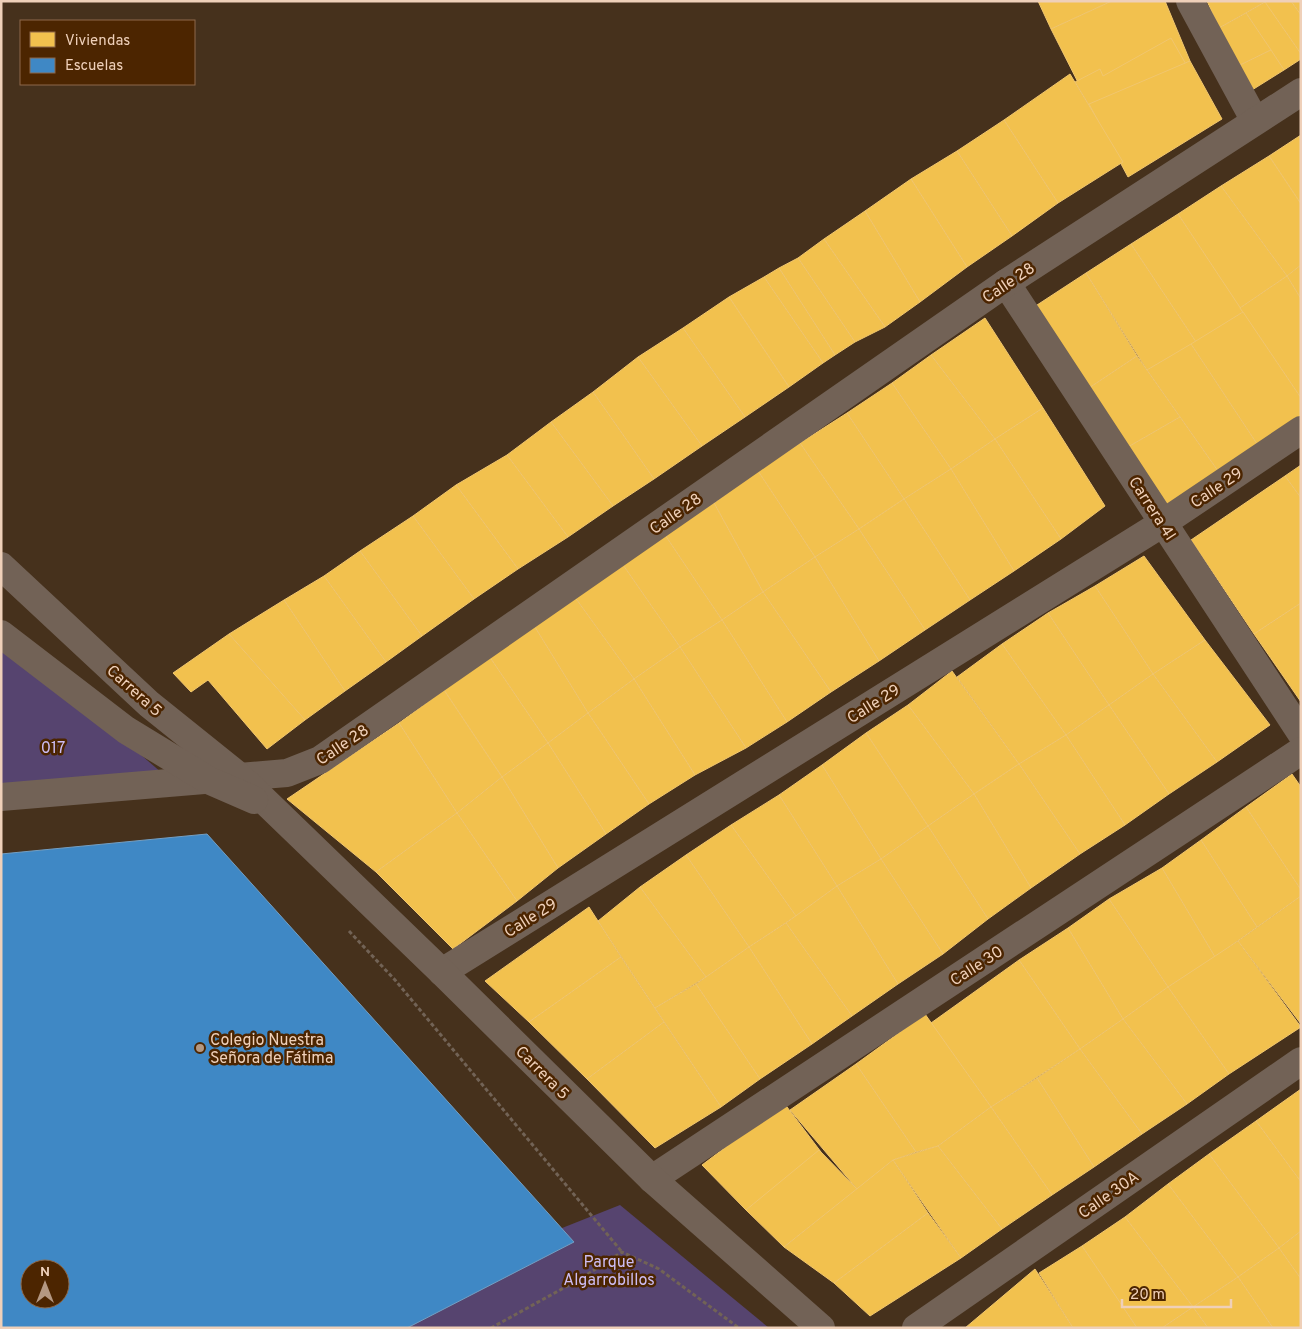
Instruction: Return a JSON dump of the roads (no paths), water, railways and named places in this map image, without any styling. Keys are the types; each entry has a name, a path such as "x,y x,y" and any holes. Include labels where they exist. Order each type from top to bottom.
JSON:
{"street":[{"path":"1190,1 1255,121"},
{"name":"Calle 28","path":"1,797 287,773 320,760 1006,283 1301,92"},
{"name":"Carrera 4I","path":"1006,283 1301,732"},
{"name":"Calle 29","path":"442,972 1163,522 1301,430"},
{"name":"Carrera 5","path":"1,566 149,704 240,777 442,972 652,1179 821,1328"},
{"name":"Carrera 5","path":"3,640 126,730 208,780 272,808"},
{"name":"Calle 30","path":"652,1179 1301,751"},
{"name":"Calle 30A","path":"916,1328 1301,1061"}],"place":[{"name":"Colegio Nuestra Señora de Fátima","path":"200,1048"}],"park label":[{"name":"017","path":"53,747"},
{"name":"Parque Algarrobillos","path":"609,1270"}]}
